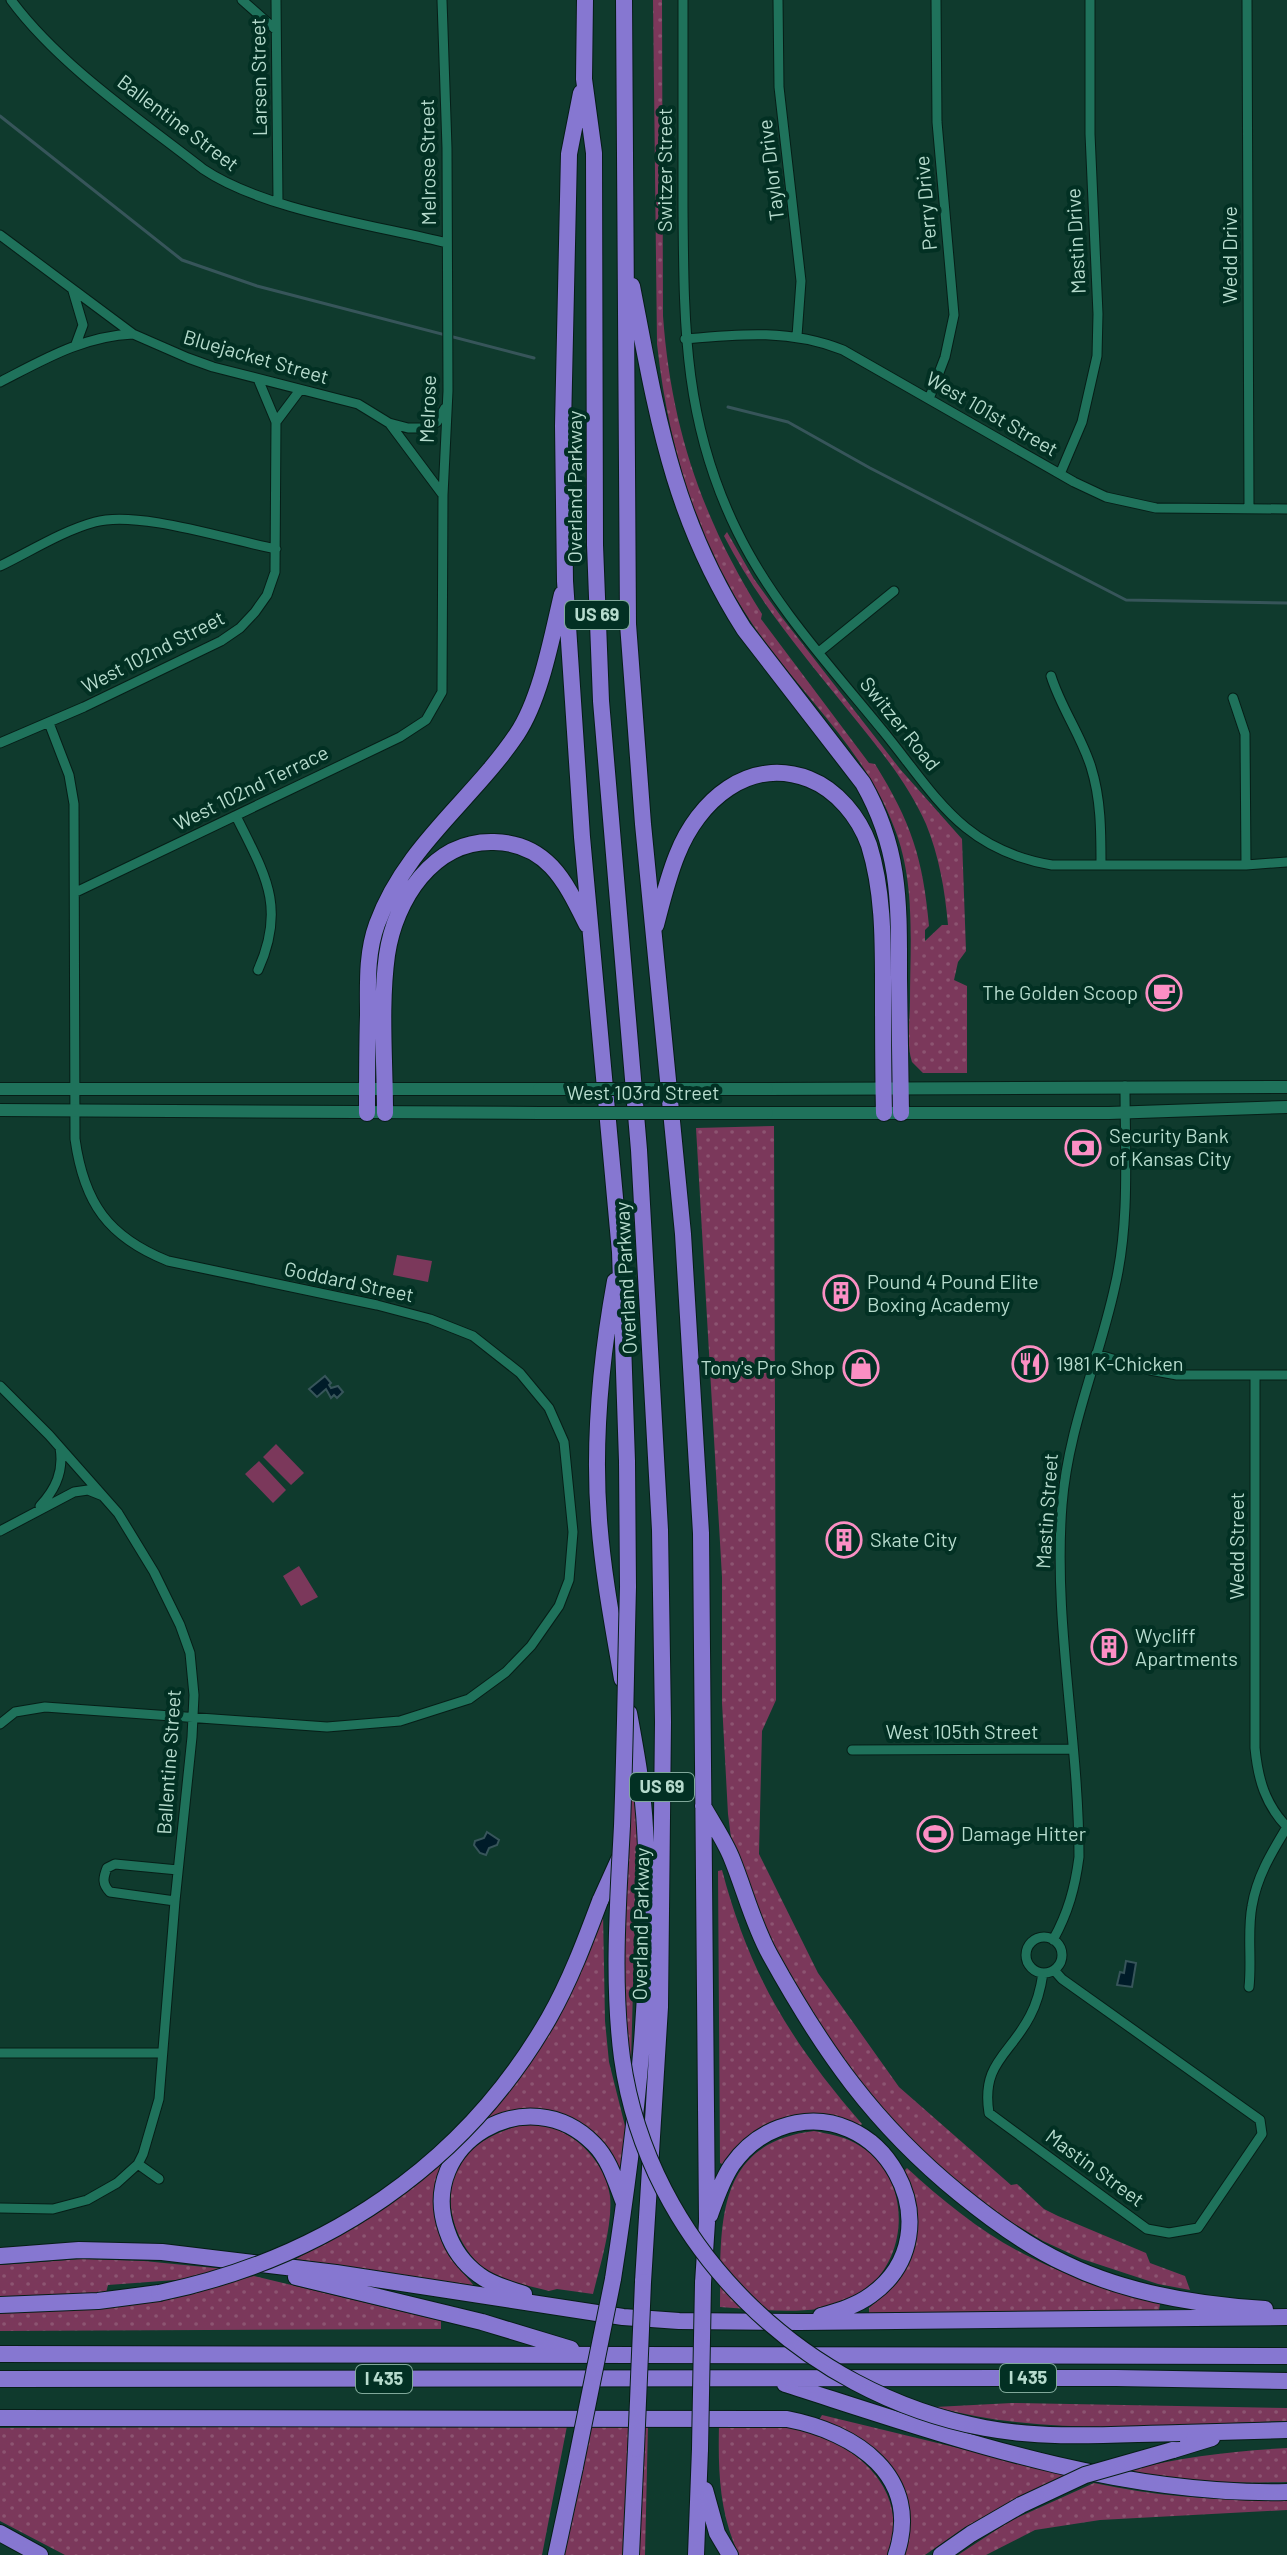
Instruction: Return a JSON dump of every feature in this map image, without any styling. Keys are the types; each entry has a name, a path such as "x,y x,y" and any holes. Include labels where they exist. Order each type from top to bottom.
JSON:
{"highway":[{"name":"Overland Parkway","path":"585,0 584,79 594,153 595,545 601,686 607,792 639,1150 660,1530 663,1722 660,2007 643,2282 634,2517 629,2555"},
{"name":"US 69","path":"624,0 628,624 633,713 683,1234 701,1533 707,2222 696,2555"},
{"path":"584,79 569,154 563,426 565,581 582,837 620,1252 628,1587 617,1999 623,2062 636,2118 671,2202 713,2265 739,2296 776,2331 819,2363 871,2392 947,2419 1014,2433 1053,2436 1287,2430"},
{"path":"625,248 659,426 675,487 692,531 713,576 744,629 863,783 889,843 899,894 892,1089 884,1113"},
{"path":"367,1113 368,962 377,925 404,869 419,848 520,731 543,670 565,581"},
{"path":"653,934 676,856 698,817 717,795 739,780 767,773 791,773 826,787 858,823 868,843 875,869 883,919 892,1089 901,1113"},
{"path":"385,1113 385,992 390,939 409,893 419,878 444,855 484,842 508,843 535,853 566,882 591,935"},
{"path":"557,2555 613,2279 624,2205 645,1980 646,1830 639,1767 606,1588 598,1516 605,1336 620,1252"},
{"path":"702,1805 731,1857 755,1925 814,2032 861,2098 923,2164 994,2222 1066,2265 1101,2279 1194,2302 1287,2310"},
{"path":"0,2305 98,2301 159,2293 237,2273 274,2260 315,2240 377,2204 449,2145 507,2080 549,2018 620,1858"},
{"path":"564,2307 494,2284 477,2274 457,2253 446,2227 443,2198 449,2169 457,2155 474,2135 496,2123 525,2116 554,2119 571,2126 596,2145 624,2205"},
{"path":"707,2222 732,2165 758,2139 784,2126 812,2122 854,2131 867,2138 890,2161 904,2188 909,2215 907,2240 897,2265 870,2296 845,2308 800,2322"},
{"path":"0,2256 117,2249 244,2262 623,2317 679,2321 1287,2317"},
{"path":"244,2262 482,2322 588,2354"},
{"name":"I 435","path":"0,2354 1287,2356"},
{"name":"I 435","path":"0,2379 1116,2378 1287,2381"},
{"path":"768,2379 940,2433 1111,2477 1216,2491 1287,2492"},
{"path":"0,2418 787,2419 842,2436 883,2469 893,2483 901,2507 902,2533 896,2555"},
{"path":"941,2555 1021,2505 1095,2472 1233,2431"},
{"path":"700,2475 717,2533 730,2555"},
{"path":"0,2533 40,2555"}],"main road":[{"name":"West 103rd Street","path":"0,1089 1287,1087"},
{"name":"West 103rd Street","path":"0,1110 1125,1113 1287,1107"}],"street":[{"name":"Ballentine Street","path":"11,0 64,59 203,169 239,189 278,201 447,243"},
{"path":"242,0 276,30"},
{"name":"Larsen Street","path":"276,0 278,201"},
{"name":"Melrose Street","path":"442,0 447,324"},
{"name":"Switzer Street","path":"683,0 685,339"},
{"name":"Taylor Drive","path":"778,0 779,87 801,281 797,336"},
{"name":"Perry Drive","path":"929,399 945,357 954,315 937,122 936,0"},
{"name":"Mastin Drive","path":"1060,474 1082,422 1097,356 1090,134 1090,0"},
{"name":"Wedd Drive","path":"1247,0 1249,509"},
{"name":"Bluejacket Street","path":"2,239 133,334 200,363 358,404 389,423 408,428 425,428 437,422 447,405"},
{"path":"73,291 83,325 76,344"},
{"name":"Melrose","path":"443,495 447,324"},
{"name":"West 101st Street","path":"685,339 765,333 821,341 843,350 1060,474 1101,495 1133,505 1175,509 1287,509"},
{"path":"0,382 76,344 133,334"},
{"name":"Switzer Road","path":"685,339 699,427 721,496 766,581 819,652 953,817 973,835 989,846 1026,861 1052,865 1246,865 1287,862"},
{"path":"0,566 93,522 123,518 276,549 276,422 258,379"},
{"path":"276,422 300,390"},
{"name":"Bluejacket Street","path":"389,423 443,495"},
{"name":"West 102nd Terrace","path":"76,892 400,737 426,720 442,692 443,495"},
{"name":"West 102nd Street","path":"0,743 221,641 240,628 267,595 275,572 276,549"},
{"path":"819,652 894,591"},
{"path":"1051,676 1057,696 1090,765 1098,794 1101,865"},
{"path":"1233,698 1245,734 1246,865"},
{"name":"Goddard Street","path":"49,723 69,775 74,804 75,1139 86,1188 95,1207 109,1224 144,1252 183,1265 405,1311 473,1336 520,1373 549,1408 564,1442 573,1532 569,1580 559,1606 531,1646 506,1672 469,1699 400,1721 327,1727 193,1717"},
{"path":"236,816 266,879 272,908 272,935 258,970"},
{"name":"Mastin Street","path":"1053,1940 1068,1913 1079,1857 1060,1577 1062,1501 1076,1420 1115,1287 1121,1254 1125,1086"},
{"path":"1096,1354 1177,1375 1287,1375"},
{"name":"Wedd Street","path":"1249,1987 1251,1908 1256,1886 1287,1827 1266,1800 1259,1780 1255,1748 1255,1376"},
{"name":"Ballentine Street","path":"0,1386 106,1498 154,1572 190,1653 193,1717 159,2099 138,2164"},
{"path":"35,1511 51,1495 59,1478 60,1448"},
{"path":"0,1531 74,1492 88,1490 106,1498"},
{"path":"0,1724 15,1712 45,1707 193,1717"},
{"name":"West 105th Street","path":"852,1750 1072,1749"},
{"path":"175,1901 110,1892 105,1887 103,1877 107,1868 115,1864 178,1870"},
{"path":"1036,1939 1053,1940 1061,1955 1054,1970 1043,1973 1028,1964 1026,1952 1036,1939"},
{"name":"Mastin Street","path":"1043,1973 1030,2016 994,2066 986,2091 989,2113 1147,2229 1169,2233 1198,2228 1262,2134 1260,2120 1062,1979 1054,1970"},
{"path":"0,2053 162,2053"},
{"path":"0,2208 66,2207 105,2191 138,2164 159,2179"}],"shaded area":[{"path":"653,0 662,0 663,316 673,396 682,434 706,507 722,543 762,614 761,619 869,763 875,764 898,804 913,841 923,880 929,926 925,930 925,941 942,925 948,925 941,873 926,824 890,764 766,604 724,536 727,532 754,579 780,615 900,769 962,839 966,951 958,962 954,980 967,986 967,1073 923,1073 912,1062 909,1040 909,891 894,827 883,801 854,754 766,643 743,609 706,538 679,463 657,344"},
{"path":"774,1126 776,1700 762,1731 759,1854 818,1973 899,2087 1011,2185 1017,2184 1044,2209 1146,2253 1150,2263 1185,2276 1190,2290 1158,2284 1082,2259 1043,2241 988,2208 914,2146 804,2022 732,1846 722,1703 722,1577 696,1128"},
{"path":"397,1255 432,1261 428,1282 393,1275"},
{"path":"276,1444 304,1473 291,1485 263,1457"},
{"path":"259,1461 286,1490 273,1503 245,1474"},
{"path":"299,1566 318,1597 301,1606 283,1576"},
{"path":"631,1786 637,1817 637,1845 631,2062 622,1959"},
{"path":"722,1870 746,1943 776,2006 814,2065 862,2124 858,2128 797,2118 724,2165 720,2163 718,1871"},
{"path":"603,1912 609,2062 626,2130 621,2172 598,2137 510,2112 482,2123"},
{"path":"521,2125 546,2126 569,2135 588,2152 603,2173 610,2196 610,2219 593,2294 557,2289 549,2291 495,2275 471,2255 457,2231 451,2190 460,2164 487,2139"},
{"path":"814,2131 855,2143 875,2158 889,2178 897,2201 899,2224 894,2248 884,2269 868,2288 833,2306 784,2311 720,2307 724,2219 740,2171 757,2152 781,2139"},
{"path":"448,2157 438,2204 438,2228 449,2256 474,2286 296,2259 392,2203"},
{"path":"907,2168 966,2218 998,2240 1079,2278 1160,2304 1159,2310 869,2313 869,2308 898,2276 913,2197 904,2171"},
{"path":"82,2259 225,2269 189,2279 108,2285 106,2293 0,2298 0,2265"},
{"path":"254,2276 441,2321 441,2329 0,2331 0,2311 165,2299"},
{"path":"1012,2403 1287,2408 1287,2421 1066,2426 978,2417 935,2407"},
{"path":"822,2415 1070,2475 965,2527 925,2555 903,2555 909,2522 904,2493 819,2420"},
{"path":"648,2425 645,2555 564,2555 591,2426"},
{"path":"719,2425 800,2430 841,2446 859,2459 875,2474 886,2492 892,2511 893,2532 887,2555 739,2555 727,2523 721,2491"},
{"path":"567,2426 542,2555 65,2555 0,2521 0,2428"},
{"path":"1287,2448 1287,2482 1188,2480 1129,2470 1208,2455"},
{"path":"1094,2483 1190,2497 1287,2500 1287,2510 1100,2520 1035,2530 986,2555 958,2555 1010,2521"}],"water":[{"path":"325,1376 331,1388 338,1386 343,1392 337,1398 334,1395 331,1398 326,1389 317,1397 309,1389"},
{"path":"487,1832 499,1840 486,1855 474,1845"},
{"path":"1126,1961 1136,1963 1132,1987 1117,1985"}],"waterway":[{"path":"0,116 182,260 257,286 534,358"},
{"path":"728,407 788,422 870,468 1126,600 1287,603"}],"place":[{"name":"The Golden Scoop","path":"1164,993"},
{"name":"Security Bank of Kansas City","path":"1083,1148"},
{"name":"Pound 4 Pound Elite Boxing Academy","path":"841,1293"},
{"name":"1981 K-Chicken","path":"1030,1364"},
{"name":"Tony's Pro Shop","path":"861,1368"},
{"name":"Skate City","path":"844,1540"},
{"name":"Wycliff Apartments","path":"1109,1647"},
{"name":"Damage Hitter","path":"935,1834"}]}
